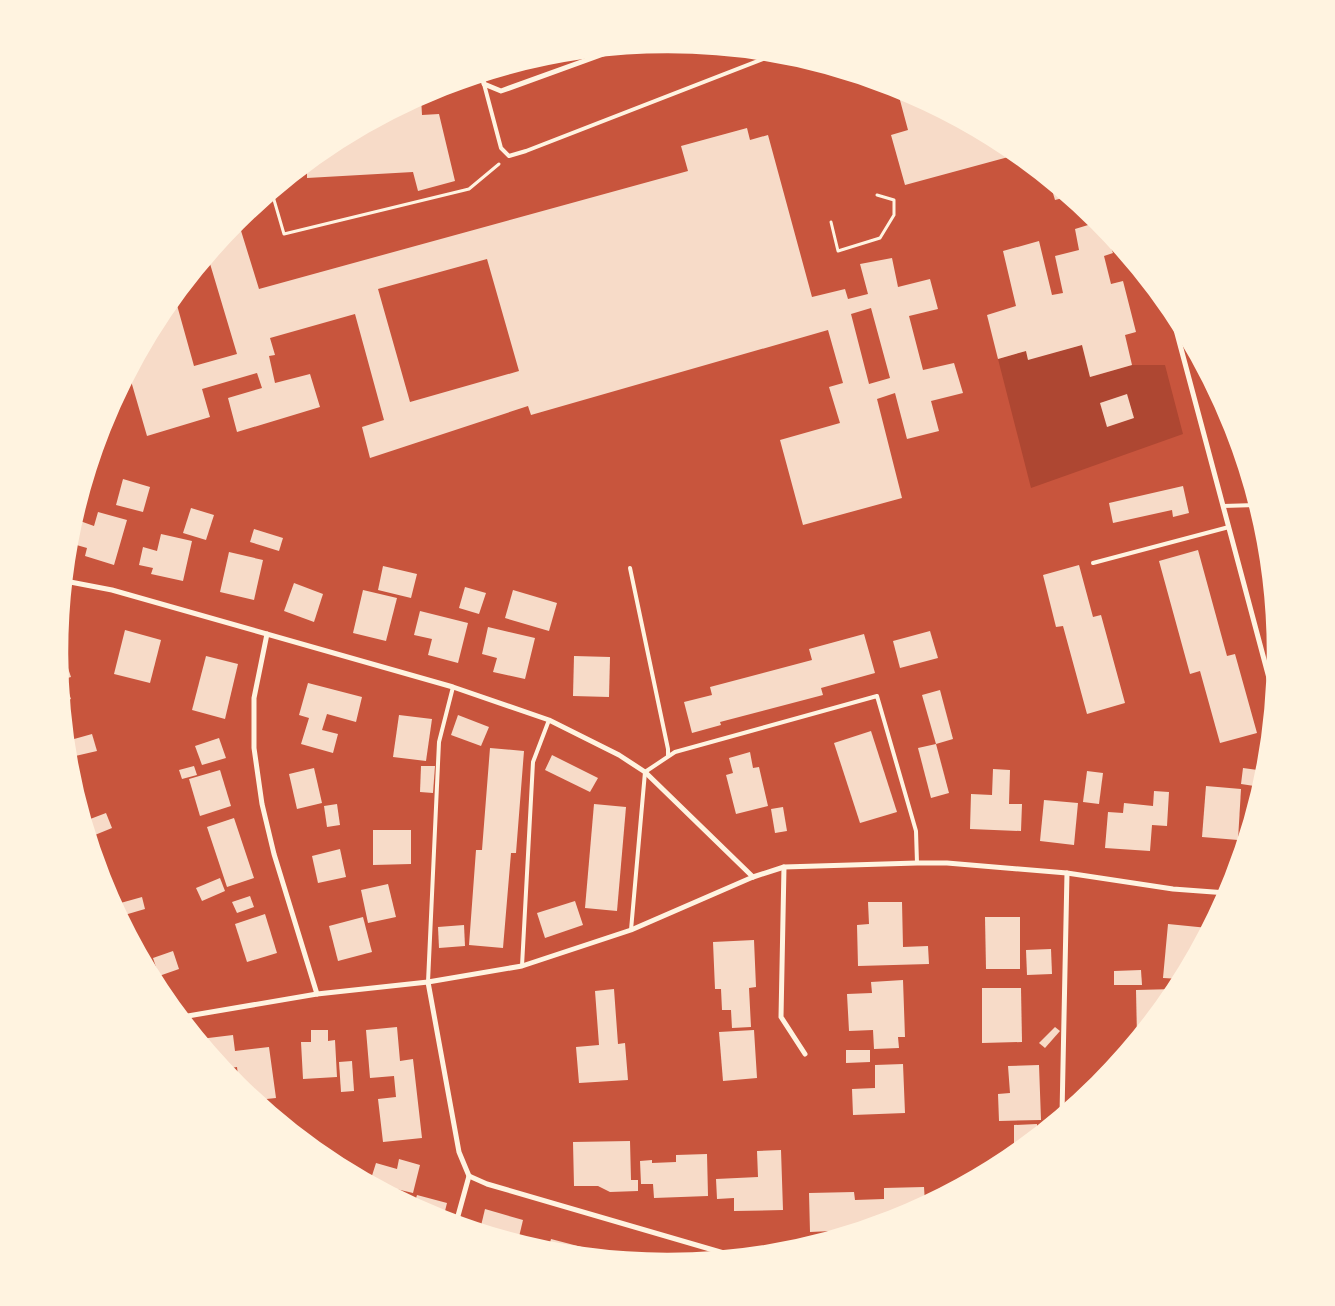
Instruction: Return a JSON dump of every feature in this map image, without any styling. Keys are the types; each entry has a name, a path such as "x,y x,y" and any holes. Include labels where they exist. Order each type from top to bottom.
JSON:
{"street":[{"path":"484,84 501,92 594,57"},
{"path":"1178,336 1268,672"},
{"path":"71,582 112,590 267,634 453,688 549,720 619,755 645,772 753,877"},
{"path":"267,634 254,698 254,748 262,804 274,854 317,994"},
{"path":"189,1017 317,994 428,982 522,966 631,930 753,877 784,867 917,863 1067,873 1173,889 1218,892"},
{"path":"784,867 781,1016 805,1054"},
{"path":"1062,1105 1067,873"},
{"path":"428,982 459,1152 469,1176 458,1216"},
{"path":"469,1176 487,1184 717,1251"}],"lane":[{"path":"484,84 501,148 509,156 760,60"},
{"path":"1223,506 1250,505"},
{"path":"1092,563 1229,527"},
{"path":"630,568 668,756"},
{"path":"428,982 438,742 453,688"},
{"path":"631,930 645,772 675,752 877,696 916,831 917,863"},
{"path":"522,966 533,762 549,720"}],"path":[{"path":"274,200 284,234 469,188 509,156"},
{"path":"831,222 838,251 880,238 894,215 894,200 877,195"}],"shaded area":[{"path":"1082,345 1090,377 1132,365 1165,365 1183,434 1031,488 998,359 1026,351 1028,359"}],"building":[{"path":"900,99 933,114 968,133 1006,158 905,185 891,135 908,130"},
{"path":"421,105 422,115 439,114 455,181 418,191 413,172 307,178 307,173 367,133"},
{"path":"747,128 750,140 768,135 812,297 845,289 848,299 868,294 860,264 892,258 898,287 930,279 938,309 909,316 923,370 954,363 963,393 931,401 939,431 907,439 895,393 877,399 902,498 803,525 780,440 840,423 829,387 843,383 828,330 531,415 528,406 370,458 362,427 384,420 355,314 270,338 275,355 269,356 275,383 310,374 320,407 237,432 228,398 262,388 257,373 202,389 210,417 147,436 131,382 147,353 177,306 194,366 237,354 210,264 241,230 259,289 688,171 681,146","holes":["487,259 519,371 410,402 378,289","871,308 890,378 869,384 851,314"]},
{"path":"1089,225 1111,249 1113,253 1104,256 1111,284 1123,281 1136,332 1125,335 1132,365 1090,377 1082,345 1028,360 1026,351 998,359 987,315 1016,306 1003,251 1039,241 1052,295 1063,293 1055,256 1079,250 1075,229"},
{"path":"1127,394 1134,418 1107,427 1100,403"},
{"path":"123,479 150,487 143,512 116,505"},
{"path":"1183,486 1189,513 1173,517 1172,510 1113,523 1109,503"},
{"path":"191,508 214,515 206,540 183,533"},
{"path":"98,512 127,520 114,565 85,556 87,548 77,545 82,522 94,526"},
{"path":"254,529 283,538 279,551 250,542"},
{"path":"161,534 192,541 183,581 151,574 153,568 139,565 143,547 157,551"},
{"path":"1198,550 1227,656 1235,654 1257,733 1220,743 1200,671 1190,674 1159,561"},
{"path":"229,552 263,560 254,600 220,592"},
{"path":"1079,565 1093,617 1101,615 1125,703 1087,714 1063,626 1056,627 1043,575"},
{"path":"383,566 417,574 411,598 378,590"},
{"path":"294,583 323,594 314,622 284,611"},
{"path":"465,587 486,593 479,614 459,608"},
{"path":"363,590 397,598 386,641 353,633"},
{"path":"513,590 557,603 549,631 505,618"},
{"path":"420,611 468,623 458,663 428,655 432,639 414,635"},
{"path":"488,627 535,638 525,679 493,672 497,658 482,654"},
{"path":"125,630 161,640 150,683 114,674"},
{"path":"930,631 938,658 900,668 893,641"},
{"path":"864,634 875,673 821,688 823,695 720,722 721,725 692,733 684,702 712,695 710,687 812,660 809,649"},
{"path":"206,656 238,664 225,719 192,710"},
{"path":"574,656 610,657 609,697 573,696"},
{"path":"67,666 71,677 68,678"},
{"path":"308,683 362,697 356,722 327,714 322,730 338,734 333,753 301,744 309,718 299,715"},
{"path":"940,690 953,739 936,744 922,695"},
{"path":"399,715 432,719 426,761 393,757"},
{"path":"458,715 489,727 481,746 451,735"},
{"path":"871,731 897,812 860,823 834,743"},
{"path":"92,734 97,751 76,756 73,739"},
{"path":"219,738 226,758 202,765 195,746"},
{"path":"936,744 949,793 931,798 918,748"},
{"path":"490,748 524,751 516,853 511,853 503,948 469,945 476,850 482,850"},
{"path":"750,752 753,768 759,767 768,806 736,814 726,775 733,773 729,758"},
{"path":"552,755 598,778 590,792 545,770"},
{"path":"194,766 197,775 182,779 179,770"},
{"path":"421,766 435,766 433,793 420,792"},
{"path":"314,768 322,803 297,809 289,774"},
{"path":"1243,768 1256,770 1253,786 1241,784"},
{"path":"993,769 1010,770 1009,804 1022,804 1021,831 970,829 971,794 992,795"},
{"path":"220,770 231,806 200,816 189,779"},
{"path":"1087,771 1103,773 1099,804 1083,802"},
{"path":"1206,786 1241,789 1238,840 1202,837"},
{"path":"1154,791 1169,792 1167,826 1152,825 1150,851 1105,848 1108,812 1123,813 1124,803 1153,806"},
{"path":"1044,800 1078,803 1074,845 1040,841"},
{"path":"337,804 340,825 327,827 324,806"},
{"path":"594,804 626,807 617,911 585,908"},
{"path":"783,807 787,831 775,833 771,809"},
{"path":"106,813 112,828 95,835 90,819"},
{"path":"234,818 254,878 227,887 207,827"},
{"path":"373,830 411,830 411,864 373,865"},
{"path":"340,849 346,877 318,883 312,856"},
{"path":"220,878 225,891 202,901 196,888"},
{"path":"388,884 396,917 368,923 361,890"},
{"path":"250,896 254,907 237,913 232,902"},
{"path":"142,897 145,909 127,914 122,903"},
{"path":"575,901 583,925 545,938 537,913"},
{"path":"868,902 902,902 903,947 928,946 929,964 858,966 857,925 869,924"},
{"path":"265,914 277,953 247,962 235,924"},
{"path":"363,917 372,952 338,961 329,926"},
{"path":"985,917 1020,917 1020,969 986,969"},
{"path":"1168,924 1202,927 1172,979 1163,978"},
{"path":"464,925 465,946 439,948 438,927"},
{"path":"754,940 756,987 749,988 751,1027 732,1028 731,1010 722,1010 721,989 715,989 713,942"},
{"path":"1051,949 1052,974 1027,975 1026,950"},
{"path":"173,951 179,969 161,975 153,958"},
{"path":"1141,970 1142,985 1114,985 1114,971"},
{"path":"903,980 905,1037 898,1037 899,1048 874,1049 873,1030 849,1031 847,994 872,993 871,982"},
{"path":"982,988 1021,988 1022,1042 982,1043"},
{"path":"614,989 618,1044 625,1043 628,1080 579,1083 576,1047 599,1045 595,991"},
{"path":"1165,989 1137,1028 1136,990"},
{"path":"397,1027 400,1061 413,1059 422,1138 383,1142 378,1099 396,1097 394,1076 370,1078 366,1030"},
{"path":"1055,1027 1060,1031 1045,1048 1039,1043"},
{"path":"311,1030 328,1030 328,1041 335,1040 337,1077 303,1079 301,1042 311,1042"},
{"path":"754,1030 757,1078 723,1081 719,1032"},
{"path":"233,1035 235,1051 269,1047 276,1098 266,1099 243,1078 238,1072 237,1067 233,1068 207,1038"},
{"path":"846,1050 870,1050 870,1062 846,1063"},
{"path":"352,1061 354,1091 341,1092 339,1062"},
{"path":"903,1064 905,1113 853,1115 852,1089 875,1088 875,1065"},
{"path":"1039,1065 1041,1120 999,1121 998,1094 1010,1093 1008,1066"},
{"path":"1037,1124 1014,1143 1014,1125"},
{"path":"630,1141 631,1180 638,1180 638,1191 610,1192 598,1186 574,1186 573,1142"},
{"path":"781,1150 783,1210 734,1211 734,1198 717,1199 716,1179 758,1177 757,1151"},
{"path":"707,1154 708,1196 654,1198 653,1184 641,1184 640,1161 652,1160 652,1163 676,1162 676,1155"},
{"path":"399,1159 420,1165 413,1193 397,1189 372,1176 376,1163 397,1169"},
{"path":"924,1187 925,1196 861,1222 830,1231 810,1232 809,1193 854,1192 855,1200 884,1199 884,1188"},
{"path":"417,1195 447,1203 445,1211 438,1208 416,1198"},
{"path":"485,1209 523,1220 519,1235 481,1224"},
{"path":"551,1239 580,1247 550,1242"}]}
